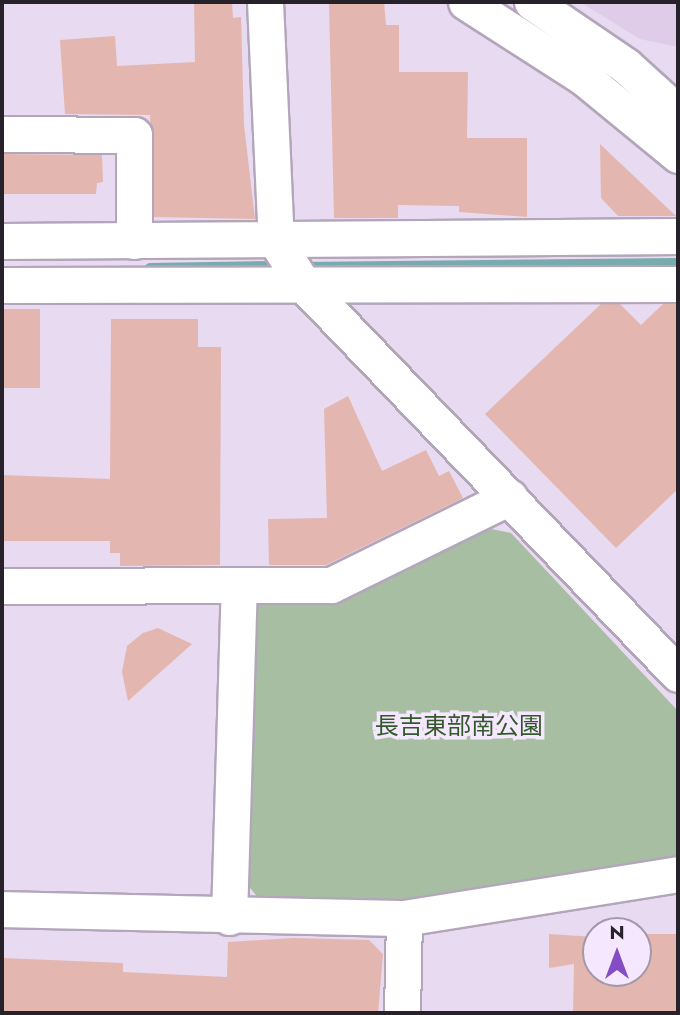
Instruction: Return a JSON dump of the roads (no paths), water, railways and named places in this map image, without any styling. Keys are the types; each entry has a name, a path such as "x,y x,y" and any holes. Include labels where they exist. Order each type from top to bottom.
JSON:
{"street":[{"path":"265,2 276,242 303,284 678,674"},
{"path":"466,2 583,77 678,155"},
{"path":"532,2 626,66 678,113"},
{"path":"2,134 134,135 135,241"},
{"path":"2,241 276,242 678,236"},
{"path":"2,285 678,284"},
{"path":"2,586 331,585 510,497"},
{"path":"229,917 239,586"},
{"path":"2,909 229,917 404,918 678,874"},
{"path":"402,1013 404,918"}],"waterway":[{"path":"301,267 678,263"},
{"path":"150,268 282,266"}],"park label":[{"name":"長吉東部南公園","path":"459,726"}]}
